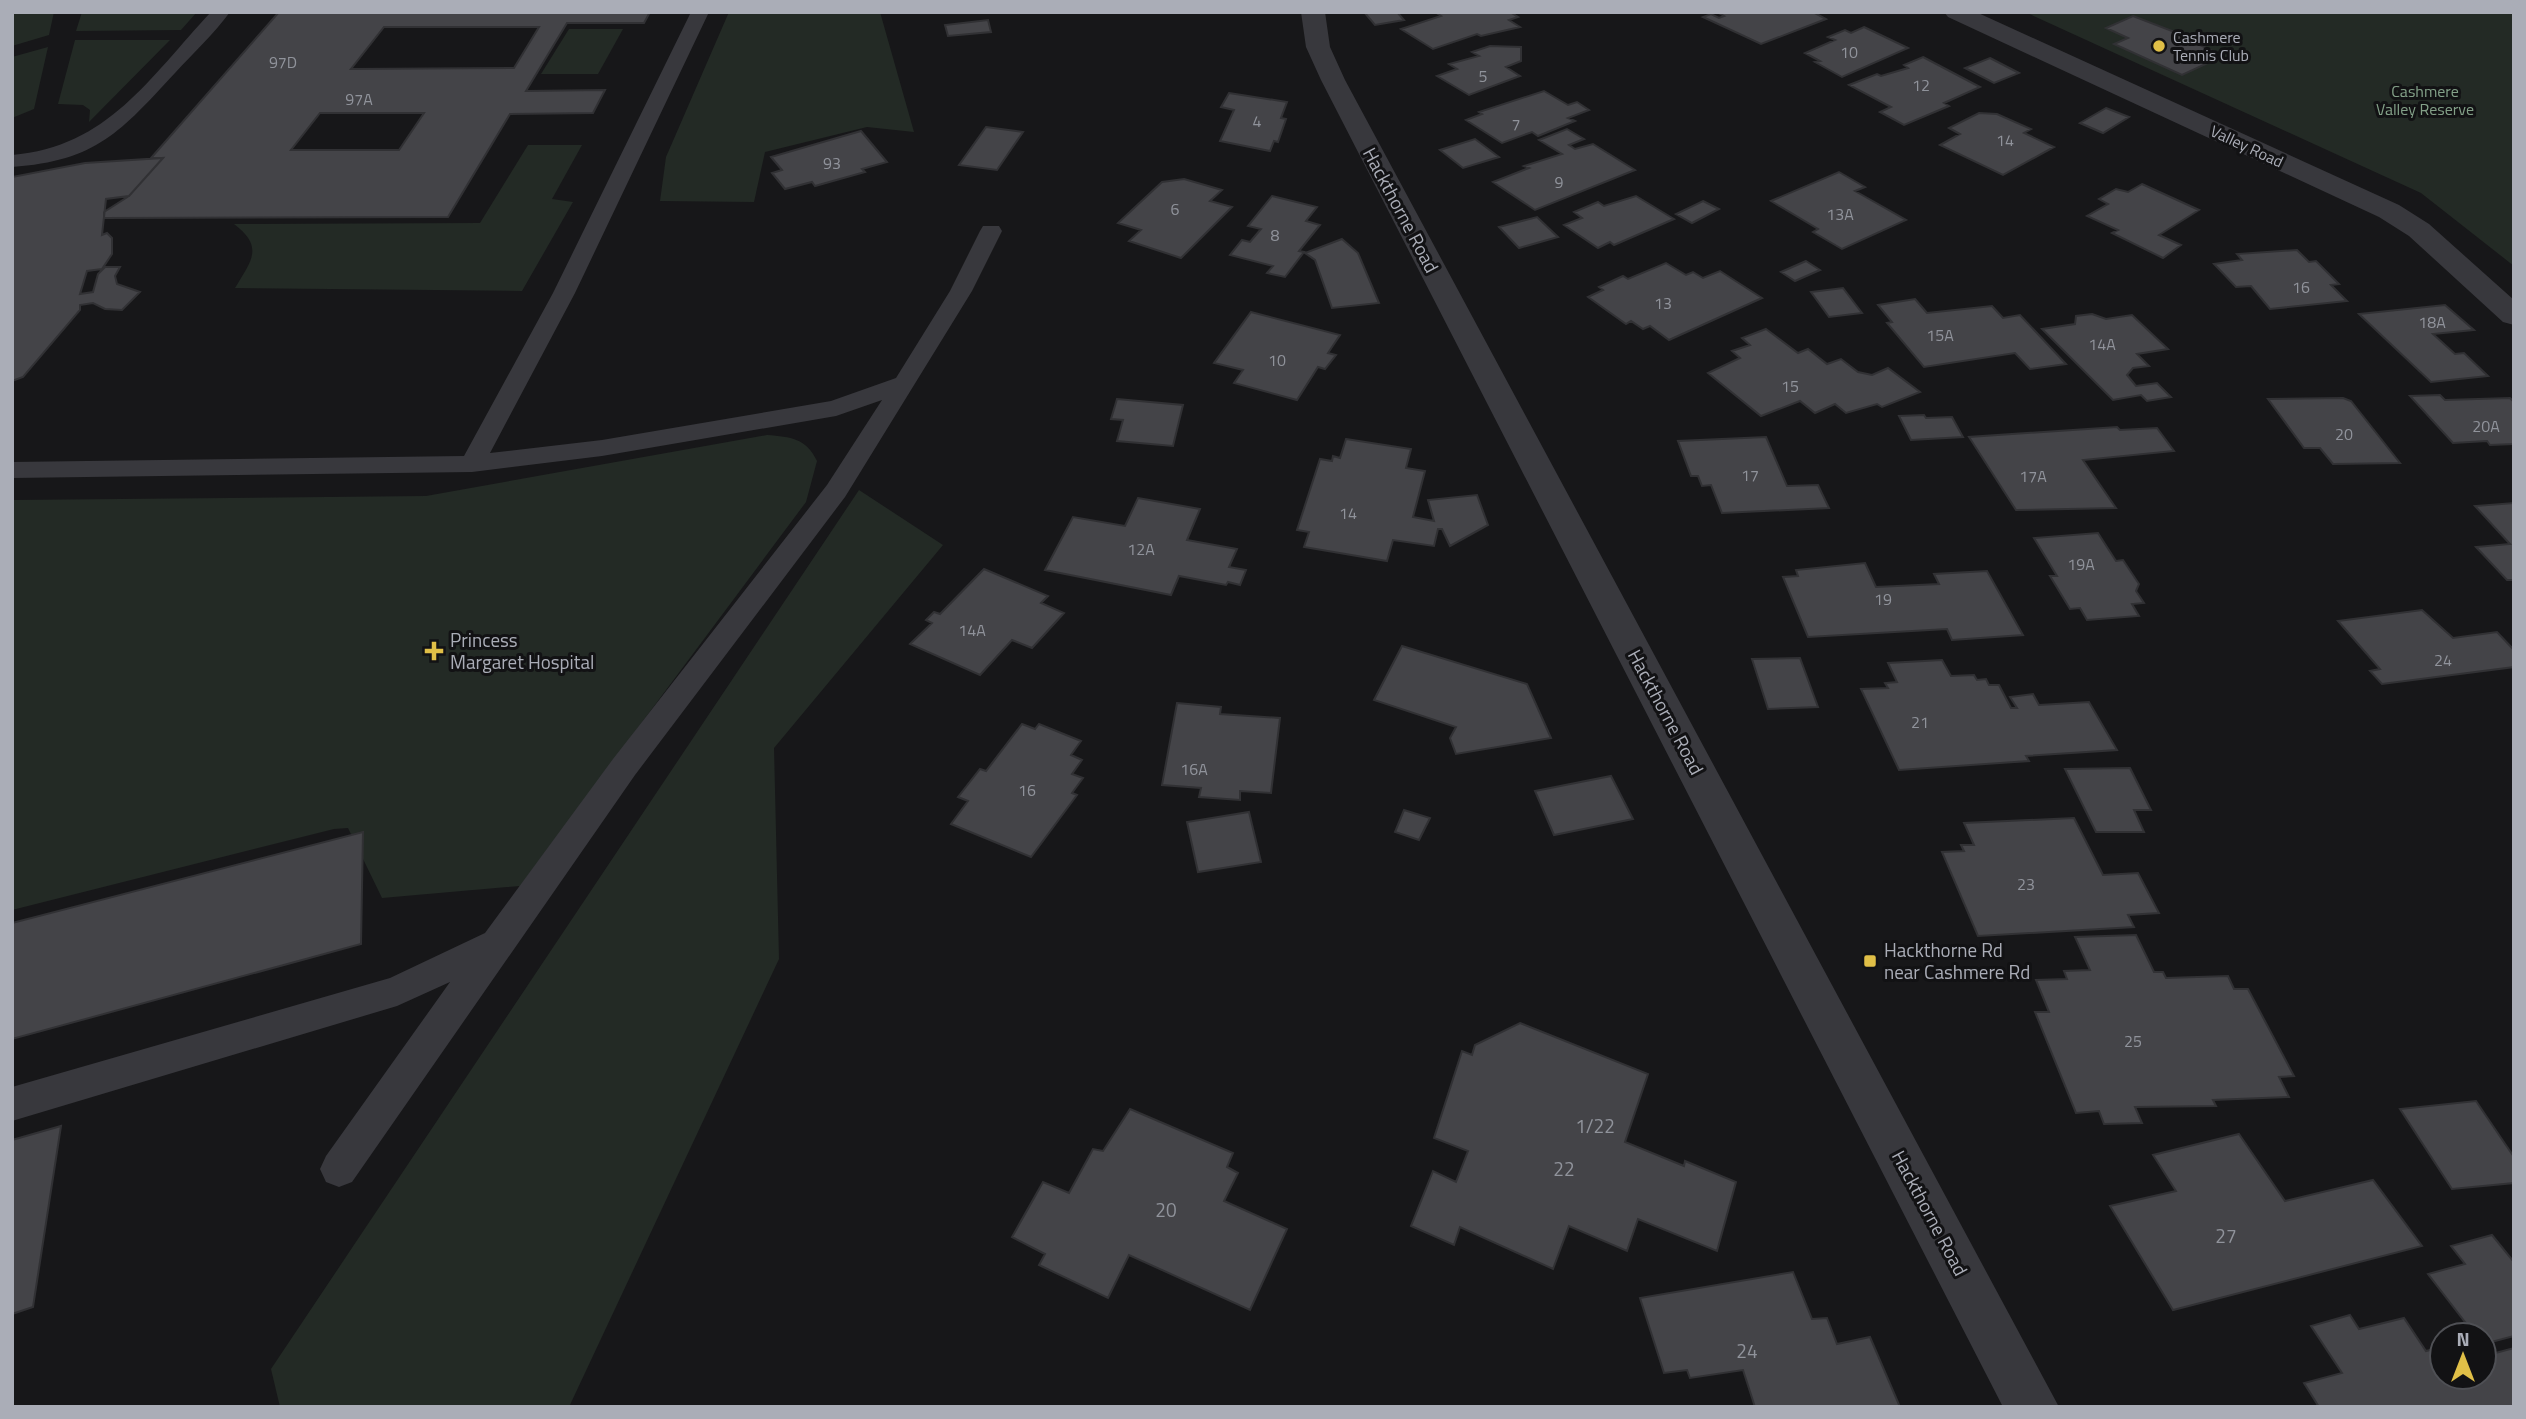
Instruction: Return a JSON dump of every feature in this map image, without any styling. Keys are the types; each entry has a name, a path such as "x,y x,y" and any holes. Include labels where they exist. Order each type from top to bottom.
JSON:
{"street":[{"name":"Hackthorne Road","path":"1313,12 1318,47 1333,80 2032,1407"},
{"name":"Valley Road","path":"1956,12 2389,211 2419,230 2514,316"}],"lane":[{"path":"12,161 67,152 98,139 117,124 221,12"},
{"path":"472,464 564,293 700,12"},
{"path":"339,1169 624,767 836,491 961,291 991,231"},
{"path":"12,470 472,464 601,448 836,408 905,383"},
{"path":"12,1104 397,990 497,943"}],"green space":[{"path":"12,12 54,12 49,35 12,46"},
{"path":"82,12 197,12 181,30 76,31"},
{"path":"729,12 880,12 914,132 867,127 765,152 754,202 660,201 666,157"},
{"name":"Cashmere Valley Reserve","path":"2025,12 2514,12 2514,266 2421,193"},
{"path":"569,29 623,29 598,74 541,74"},
{"path":"75,40 170,40 89,122 90,110 83,105 58,104"},
{"path":"48,47 34,109 12,118 12,57"},
{"path":"528,145 582,145 552,199 573,202 522,291 235,288 250,262 252,247 243,232 234,224 480,223"},
{"path":"767,435 797,440 813,453 817,461 806,502 520,886 382,898 348,828 334,829 12,910 12,500 426,496"},
{"path":"859,490 943,545 774,748 779,959 569,1407 280,1407 271,1369"}],"building":[{"path":"279,12 650,12 644,23 567,23 526,91 605,90 593,113 510,114 448,217 104,218 104,212 129,196 163,158 151,158","holes":["384,27 539,27 514,68 351,69","320,113 424,113 399,150 291,150"]},
{"path":"1364,12 1397,12 1404,20 1375,25"},
{"path":"1435,12 1510,12 1518,17 1509,20 1520,27 1481,36 1477,34 1433,49 1401,29 1441,16"},
{"path":"1717,12 1813,12 1826,19 1761,44 1703,17 1711,14 1719,18 1724,16"},
{"path":"2133,16 2206,44 2202,46 2223,56 2182,75 2114,44 2128,38 2106,28"},
{"path":"988,20 991,32 948,36 945,25"},
{"path":"1864,27 1908,48 1842,77 1815,62 1820,61 1805,53 1835,40 1828,37 1845,30 1851,33"},
{"path":"1490,46 1521,47 1521,61 1506,67 1520,76 1469,95 1437,76 1457,69 1449,64 1479,56 1472,52"},
{"path":"1923,57 1980,87 1944,103 1949,106 1904,125 1880,112 1891,107 1849,85 1877,74 1881,76 1908,68 1904,65"},
{"path":"1990,58 2019,73 1994,83 1965,68"},
{"path":"1544,91 1568,105 1577,102 1589,110 1568,118 1575,121 1538,136 1532,132 1502,143 1466,120 1482,114 1479,112"},
{"path":"1229,93 1287,102 1281,118 1286,119 1278,142 1274,141 1270,151 1220,141 1234,110 1221,107"},
{"path":"2106,108 2129,117 2103,133 2080,123"},
{"path":"1979,113 1997,114 2031,129 2024,133 2054,147 2003,175 1940,145 1960,134 1949,128"},
{"path":"986,127 1023,132 997,170 959,165"},
{"path":"1567,129 1584,139 1569,145 1575,149 1593,144 1635,170 1535,210 1493,182 1529,168 1524,166 1562,154 1539,140"},
{"path":"861,131 887,162 862,169 865,172 815,186 812,182 785,189 772,173 782,170 771,157"},
{"path":"1475,139 1499,157 1463,168 1440,150"},
{"path":"163,158 129,196 106,199 102,235 107,233 112,238 112,254 102,269 87,271 80,294 93,292 98,274 105,267 120,267 115,276 117,284 140,292 122,310 105,309 93,303 80,305 80,310 23,377 12,381 12,177 85,163"},
{"path":"1839,172 1865,187 1855,191 1906,220 1842,249 1813,232 1818,229 1771,201"},
{"path":"1184,179 1222,190 1210,201 1232,207 1181,258 1129,241 1141,230 1118,223 1162,182"},
{"path":"2142,184 2199,210 2159,235 2181,245 2163,258 2112,233 2118,230 2087,216 2108,204 2099,199 2116,189 2128,192"},
{"path":"1272,196 1317,207 1306,221 1320,225 1299,251 1304,252 1285,277 1267,273 1273,266 1230,255 1242,240 1250,242 1261,229 1248,226"},
{"path":"1636,196 1674,219 1614,245 1610,242 1598,248 1564,225 1582,218 1574,212 1598,202 1604,206"},
{"path":"1703,201 1719,209 1692,223 1676,214"},
{"path":"1537,217 1558,237 1519,248 1499,227"},
{"path":"1342,239 1358,253 1379,303 1332,308 1315,260 1305,253"},
{"path":"2297,250 2309,262 2316,261 2339,284 2331,285 2347,301 2270,309 2251,286 2236,287 2214,264 2242,260 2237,254"},
{"path":"1806,261 1820,270 1795,281 1781,272"},
{"path":"1666,263 1686,275 1693,272 1703,278 1720,271 1762,298 1669,340 1650,326 1643,329 1631,321 1626,324 1588,297 1603,290 1599,287 1623,276 1628,279"},
{"path":"1843,288 1862,313 1829,317 1811,292"},
{"path":"1915,299 1927,313 1992,306 2003,318 2020,315 2066,364 2030,369 2015,353 1924,367 1887,323 1892,322 1878,305"},
{"path":"2445,305 2474,330 2433,334 2455,354 2464,353 2488,376 2431,382 2359,314"},
{"path":"1251,312 1340,335 1328,353 1336,355 1325,369 1318,367 1297,400 1234,383 1243,370 1214,363"},
{"path":"2092,314 2106,319 2132,315 2168,349 2137,354 2149,366 2133,368 2127,375 2136,386 2157,383 2171,397 2147,401 2141,395 2113,400 2042,329 2075,324 2076,316"},
{"path":"1766,329 1798,353 1808,349 1827,364 1841,359 1858,372 1872,375 1888,368 1920,392 1882,407 1877,404 1846,413 1835,404 1815,413 1800,401 1761,416 1708,373 1740,358 1732,351 1750,345 1742,338"},
{"path":"2440,395 2445,400 2510,398 2514,402 2514,444 2490,445 2487,441 2453,443 2410,396"},
{"path":"2343,398 2351,401 2400,463 2333,464 2320,448 2304,448 2268,399"},
{"path":"1117,399 1183,405 1173,446 1117,441 1123,420 1111,419"},
{"path":"1924,415 1926,418 1952,417 1963,437 1911,440 1899,416"},
{"path":"2117,427 2120,430 2157,428 2174,451 2083,460 2116,508 2016,510 1969,437"},
{"path":"1766,437 1787,486 1818,485 1829,508 1722,513 1711,485 1702,486 1698,476 1691,476 1678,441"},
{"path":"1346,439 1411,449 1406,468 1425,471 1413,517 1434,521 1428,500 1477,495 1488,525 1450,546 1442,529 1438,529 1434,546 1393,540 1387,561 1304,547 1309,532 1297,530 1320,459 1332,461 1333,456 1340,458"},
{"path":"1138,498 1200,509 1187,540 1237,549 1229,567 1246,570 1240,585 1179,576 1171,595 1045,570 1073,517 1125,526"},
{"path":"2514,503 2514,580 2507,580 2476,547 2510,544 2475,506"},
{"path":"2098,533 2116,561 2123,560 2139,584 2136,591 2144,603 2132,604 2139,616 2087,620 2080,608 2070,609 2050,576 2057,576 2034,538"},
{"path":"1865,563 1876,587 1939,584 1934,574 1987,571 2023,635 1952,640 1947,629 1808,637 1783,577 1798,576 1796,570"},
{"path":"984,569 1048,596 1041,603 1064,613 1032,648 1012,640 980,675 910,644 932,623 926,620 934,612 940,614"},
{"path":"2422,610 2453,638 2497,632 2514,650 2514,667 2382,684 2370,671 2380,669 2338,621"},
{"path":"1402,646 1527,684 1551,738 1456,754 1450,738 1456,727 1374,700"},
{"path":"1800,658 1818,707 1768,709 1752,659"},
{"path":"1942,660 1951,676 1974,675 1977,680 1986,679 1989,685 1999,685 2011,708 2017,708 2010,697 2033,694 2039,705 2089,702 2117,750 2026,756 2029,761 1899,770 1861,689 1888,688 1885,683 1897,682 1888,663"},
{"path":"1177,703 1221,707 1220,714 1280,718 1271,793 1240,791 1240,800 1199,797 1201,788 1162,785"},
{"path":"1022,724 1035,729 1039,724 1081,741 1071,755 1082,760 1072,774 1083,778 1072,793 1077,795 1031,857 951,824 968,801 958,797 980,769 986,771"},
{"path":"2130,768 2151,810 2134,810 2144,832 2096,832 2065,769"},
{"path":"1611,776 1633,819 1554,835 1535,791"},
{"path":"1404,810 1430,818 1419,840 1395,832"},
{"path":"1249,812 1261,862 1198,872 1187,822"},
{"path":"2074,818 2103,875 2138,873 2159,913 2128,915 2134,927 1978,936 1942,852 1964,851 1961,845 1974,845 1964,823"},
{"path":"363,832 361,944 12,1039 12,923"},
{"path":"2136,935 2154,972 2163,972 2166,978 2228,976 2234,989 2248,989 2294,1076 2279,1077 2289,1097 2213,1100 2216,1106 2135,1107 2142,1123 2104,1124 2099,1111 2076,1113 2035,1012 2049,1012 2036,980 2067,979 2064,971 2090,970 2075,937"},
{"path":"1520,1023 1648,1074 1625,1142 1684,1166 1685,1161 1736,1182 1717,1251 1638,1219 1627,1251 1569,1226 1553,1269 1460,1227 1454,1245 1411,1226 1433,1171 1456,1182 1468,1151 1434,1138 1462,1051 1472,1055 1475,1045"},
{"path":"2476,1101 2514,1157 2514,1183 2452,1189 2400,1109"},
{"path":"1130,1109 1233,1153 1227,1167 1238,1173 1224,1201 1287,1229 1250,1310 1129,1255 1108,1298 1039,1265 1045,1254 1012,1237 1043,1182 1069,1193 1093,1149 1103,1151"},
{"path":"61,1126 33,1307 12,1314 12,1140"},
{"path":"2239,1134 2285,1201 2373,1180 2422,1246 2173,1310 2110,1206 2176,1191 2153,1155"},
{"path":"2492,1235 2514,1262 2514,1336 2498,1340 2498,1321 2464,1321 2428,1274 2465,1264 2451,1246"},
{"path":"1793,1272 1812,1319 1827,1318 1837,1344 1870,1337 1900,1407 1755,1407 1743,1370 1690,1378 1687,1370 1664,1373 1640,1298"},
{"path":"2350,1315 2359,1329 2404,1318 2428,1350 2428,1391 2498,1391 2498,1352 2514,1348 2514,1407 2319,1407 2304,1383 2342,1373 2311,1326"}],"place":[{"name":"Cashmere Tennis Club","path":"2159,46"},
{"name":"Princess Margaret Hospital","path":"434,651"},
{"name":"Hackthorne Rd near Cashmere Rd","path":"1870,961"}]}
